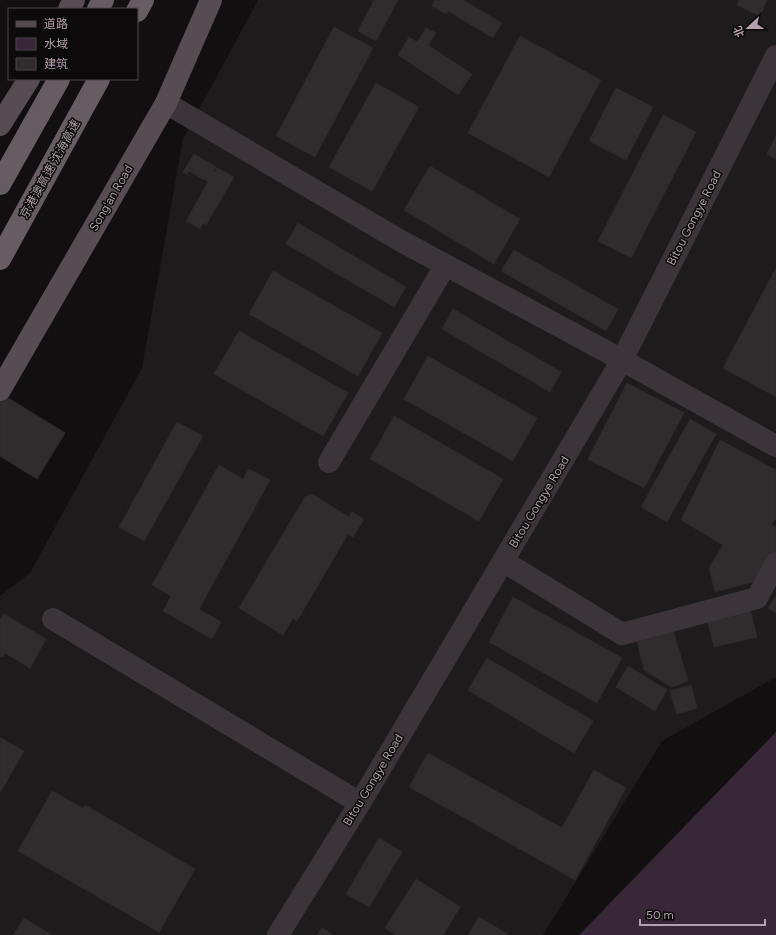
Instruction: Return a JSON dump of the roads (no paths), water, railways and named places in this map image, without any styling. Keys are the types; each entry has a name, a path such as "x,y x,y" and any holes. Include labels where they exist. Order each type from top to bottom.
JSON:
{"highway":[{"path":"138,9 143,0"},
{"path":"0,184 58,80"},
{"name":"京港澳高速 沈海高速","path":"0,260 98,80"}],"main road":[{"name":"Song'an Road","path":"0,390 166,103 211,0"},
{"path":"0,125 28,80"}],"street":[{"name":"Bitou Gongye Road","path":"278,935 360,803 622,360 776,56"},
{"path":"166,103 401,242 622,360 776,446"},
{"path":"329,462 445,266"},
{"path":"503,561 622,634 757,598 776,563"},
{"path":"53,620 360,803"}],"water":[{"path":"776,732 776,935 579,935"}]}
